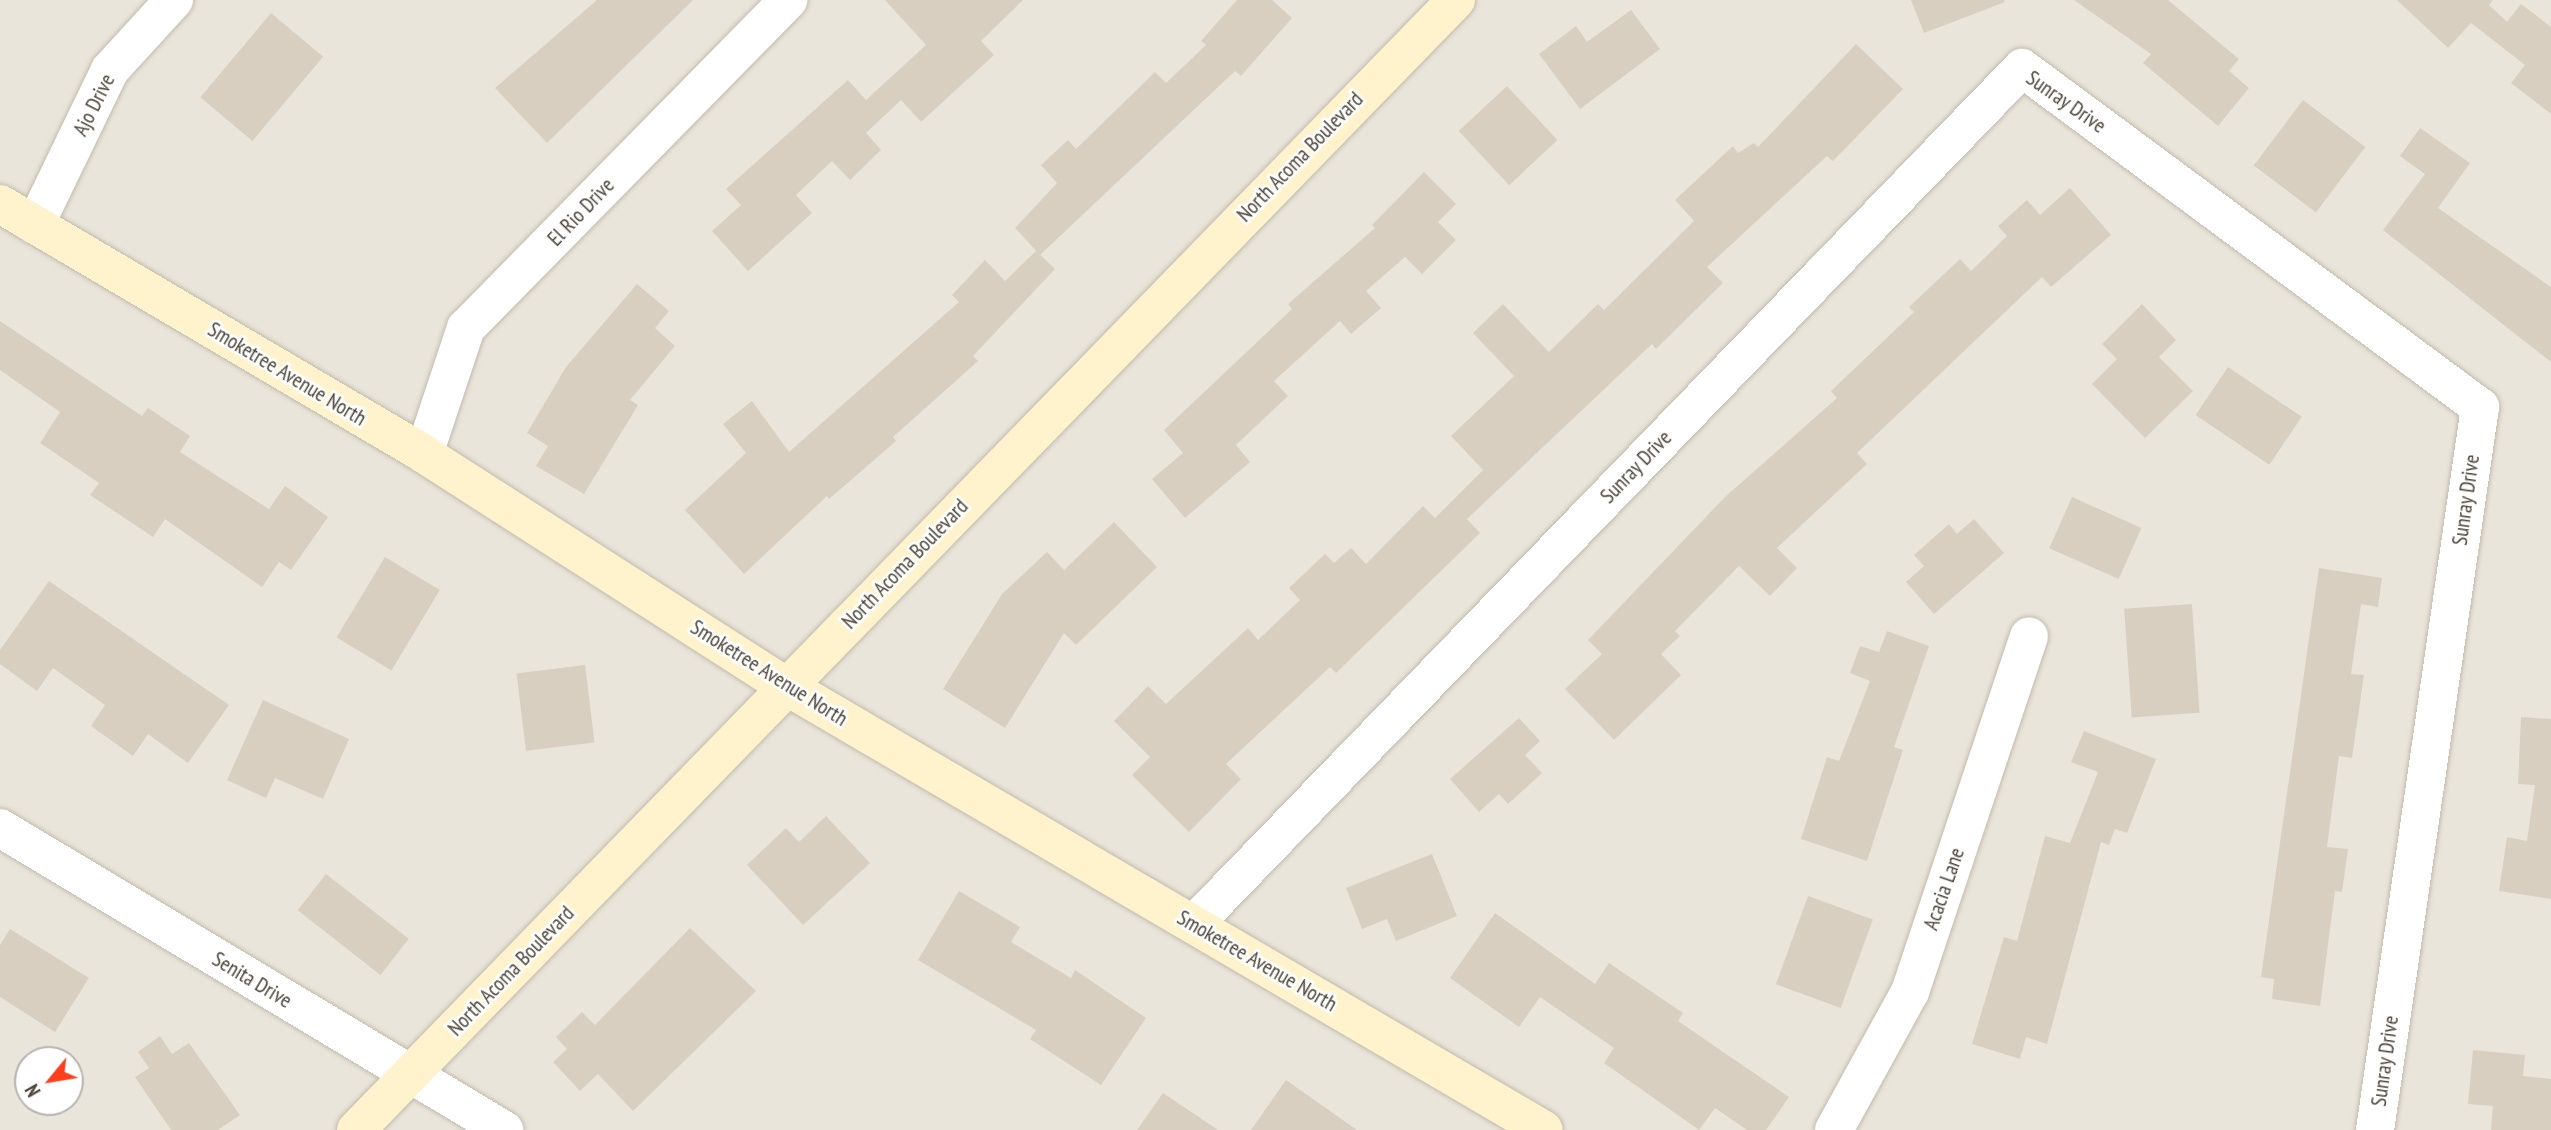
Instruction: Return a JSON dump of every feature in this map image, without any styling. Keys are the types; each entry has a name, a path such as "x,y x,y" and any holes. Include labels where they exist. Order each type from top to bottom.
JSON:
{"street":[{"name":"Ajo Drive","path":"35,225 110,70 174,0"},
{"name":"El Rio Drive","path":"424,454 466,328 788,0"},
{"name":"North Acoma Boulevard","path":"356,1130 1456,0"},
{"name":"Sunray Drive","path":"1194,924 2022,68 2480,407 2375,1130"},
{"name":"Smoketree Avenue North","path":"0,204 424,454 786,686 1544,1130"},
{"name":"Acacia Lane","path":"1834,1130 1910,992 2029,636"},
{"name":"Senita Drive","path":"0,828 504,1130"}],"shaded area":[{"path":"0,0 2551,0 2551,1130 0,1130"}],"building":[{"path":"597,0 693,0 547,143 495,88"},
{"path":"885,0 1023,0 981,41 994,55 921,122 901,100 866,133 881,150 850,180 832,161 796,195 812,213 748,271 712,231 741,205 726,189 848,80 866,100 926,45"},
{"path":"1237,0 1272,0 1292,18 1241,76 1235,71 1040,255 1015,228 1057,183 1041,165 1068,140 1076,149 1155,72 1166,83 1206,45 1201,41"},
{"path":"1911,0 2004,0 2005,2 1924,33"},
{"path":"2074,0 2168,0 2239,59 2229,71 2249,88 2218,126 2143,63 2151,54"},
{"path":"2397,0 2493,0 2489,5 2507,22 2521,4 2551,27 2551,114 2511,83 2525,65 2471,23 2448,48"},
{"path":"1631,10 1660,49 1580,109 1539,54 1576,26 1587,42"},
{"path":"271,13 323,57 252,141 200,97"},
{"path":"1856,44 1903,89 1833,161 1827,156 1707,267 1723,283 1656,349 1652,344 1467,519 1480,533 1336,673 1330,667 1226,764 1241,779 1189,832 1132,775 1150,757 1114,721 1148,686 1166,704 1248,628 1258,640 1300,600 1289,588 1325,554 1334,563 1351,548 1366,564 1423,506 1435,518 1483,470 1451,436 1514,376 1473,333 1503,304 1549,352 1598,304 1604,310 1694,221 1675,200 1733,146 1738,153 1754,143 1758,147"},
{"path":"1507,86 1557,140 1509,185 1459,131"},
{"path":"2303,100 2365,147 2316,212 2254,165"},
{"path":"2420,128 2470,163 2438,208 2551,287 2551,362 2383,230 2425,174 2400,156"},
{"path":"1424,172 1456,204 1438,222 1456,240 1422,274 1405,257 1366,291 1381,308 1351,334 1340,321 1274,381 1288,396 1236,445 1250,462 1185,518 1152,479 1183,453 1164,430 1292,309 1288,304 1375,228 1372,225"},
{"path":"2070,188 2111,235 2051,287 2042,277 1857,453 1867,464 1777,548 1797,568 1770,596 1739,566 1675,631 1680,636 1661,654 1681,675 1614,740 1565,689 1602,654 1588,640 1725,497 1837,398 1831,391 1914,312 1909,307 1960,259 1971,271 2007,236 1998,226 2027,200 2040,215"},
{"path":"1036,251 1055,269 973,356 978,361 893,437 896,441 829,499 827,496 744,574 685,510 746,453 723,424 752,401 789,452 959,302 952,295 985,260 1005,281"},
{"path":"637,284 669,311 655,328 675,346 630,400 638,405 584,494 536,466 548,446 527,433 566,367"},
{"path":"2142,304 2176,340 2159,357 2193,391 2145,438 2092,384 2117,359 2102,344"},
{"path":"0,321 142,416 148,408 190,436 180,452 269,509 285,486 328,517 291,570 279,562 262,587 165,519 153,537 90,495 99,483 40,443 60,412 0,370"},
{"path":"2228,367 2302,417 2269,465 2196,415"},
{"path":"2072,497 2141,528 2119,579 2049,548"},
{"path":"1974,519 2004,553 1934,614 1906,582 1924,566 1914,555 1949,524 1957,534"},
{"path":"1114,522 1157,567 1076,645 1064,633 1005,728 943,689 1002,594 1047,552 1064,570"},
{"path":"385,557 440,590 391,671 337,638"},
{"path":"2319,568 2382,578 2378,607 2361,604 2351,674 2364,675 2352,758 2339,756 2327,847 2348,849 2342,892 2335,891 2320,1006 2272,999 2274,979 2261,977"},
{"path":"49,581 229,705 188,763 148,734 133,756 91,726 105,705 53,668 37,691 0,664 0,650"},
{"path":"2192,604 2200,713 2132,717 2124,609"},
{"path":"1887,631 1929,646 1894,747 1903,750 1867,861 1801,839 1827,757 1839,761 1870,681 1850,673 1860,646 1879,652"},
{"path":"585,665 595,742 526,751 517,673"},
{"path":"263,700 349,739 323,799 275,778 266,798 227,780"},
{"path":"2521,717 2551,719 2551,899 2499,891 2507,837 2527,841 2535,785 2518,784"},
{"path":"1519,718 1540,741 1525,755 1542,773 1508,804 1499,794 1479,812 1450,779"},
{"path":"2084,731 2156,759 2127,833 2115,829 2109,845 2101,842 2047,1044 2026,1037 2020,1059 1972,1044 2004,937 2017,941 2045,836 2070,843 2098,772 2071,762"},
{"path":"826,816 870,863 803,925 747,865 786,828 799,842"},
{"path":"1432,854 1457,916 1396,941 1387,919 1362,929 1346,888"},
{"path":"326,874 409,939 380,975 298,910"},
{"path":"959,891 1020,927 1011,942 1071,978 1075,970 1146,1018 1101,1085 1030,1039 1036,1030 918,960"},
{"path":"1808,896 1873,920 1841,1008 1776,984"},
{"path":"1495,913 1595,984 1609,963 1683,1013 1678,1021 1789,1097 1766,1130 1747,1130 1715,1108 1699,1130 1604,1063 1614,1048 1540,997 1519,1027 1450,978"},
{"path":"690,928 756,991 633,1111 598,1074 580,1091 553,1062 567,1049 556,1037 582,1012 595,1025"},
{"path":"10,929 89,978 55,1032 0,997 0,945"},
{"path":"160,1036 172,1054 189,1043 240,1115 218,1130 171,1130 135,1077 149,1068 138,1052"},
{"path":"2473,1050 2525,1055 2523,1076 2551,1079 2551,1130 2491,1130 2493,1106 2468,1104"},
{"path":"1286,1080 1357,1130 1251,1130"},
{"path":"1163,1093 1218,1130 1137,1130"}]}
